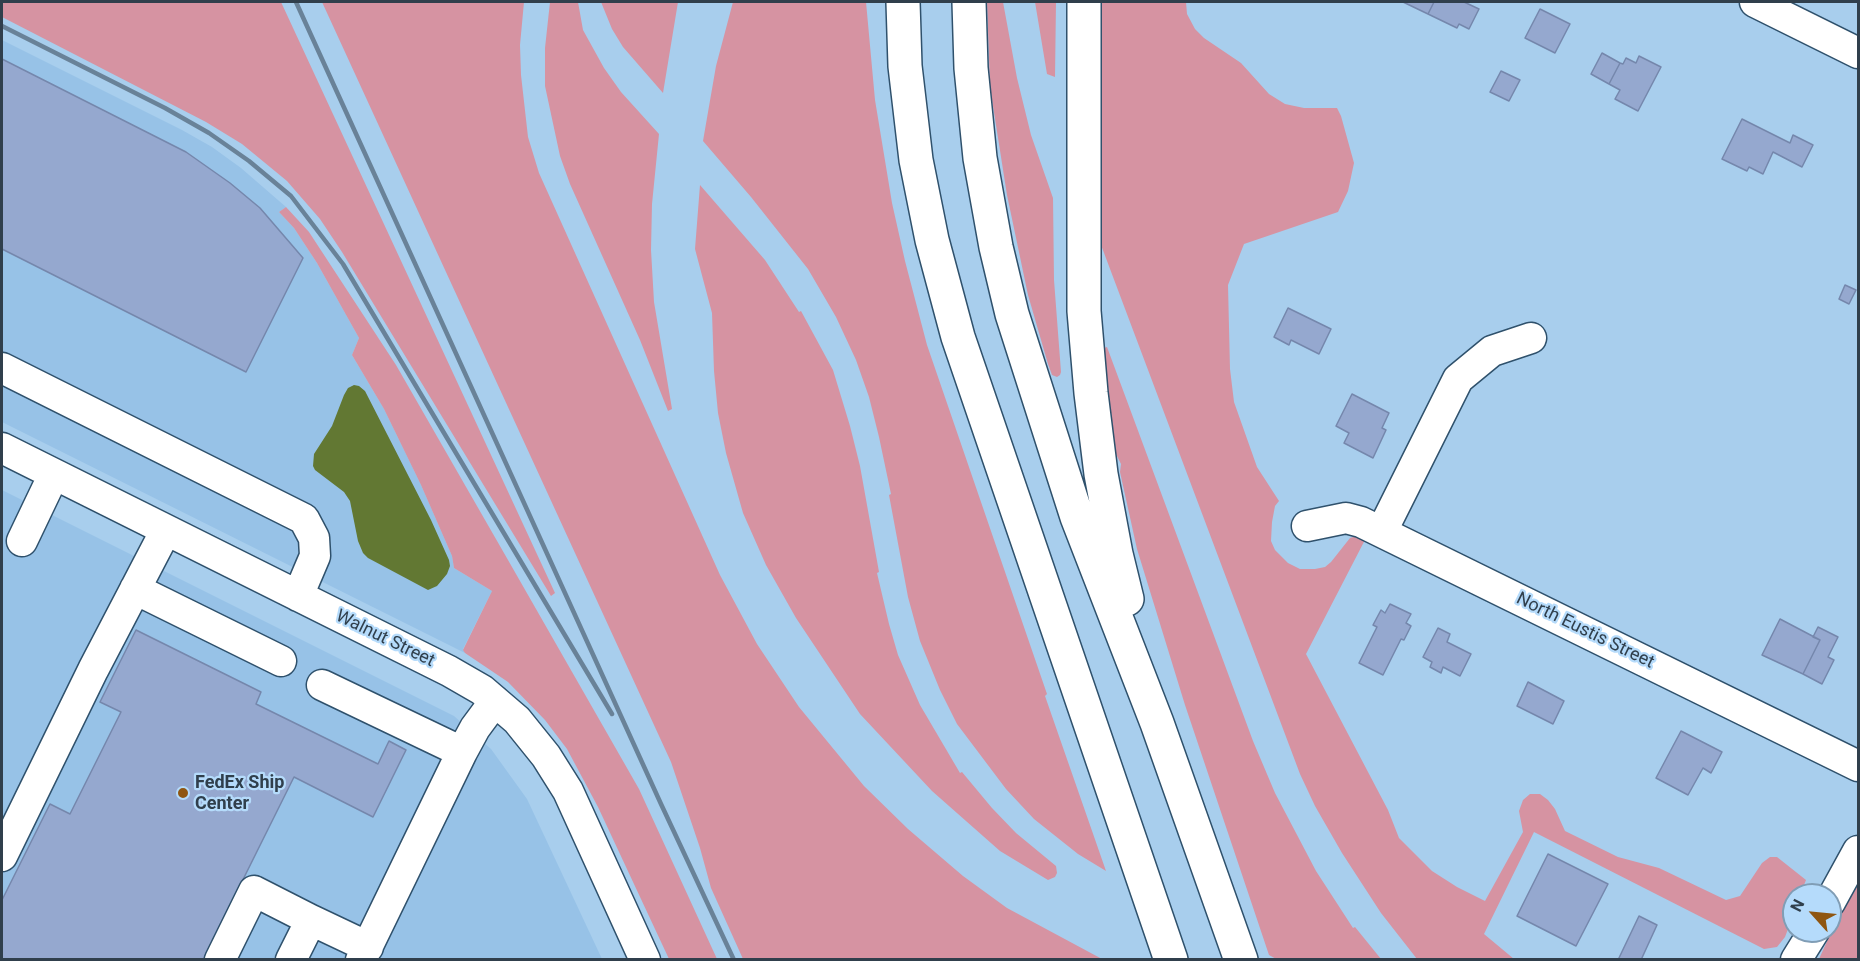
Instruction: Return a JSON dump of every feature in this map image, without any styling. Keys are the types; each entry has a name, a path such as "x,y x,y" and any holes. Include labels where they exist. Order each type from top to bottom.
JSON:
{"highway":[{"path":"903,2 905,66 916,160 932,240 958,337 1171,960"},
{"path":"969,2 971,68 980,158 996,248 1012,314 1077,517 1157,723 1241,960"},
{"path":"1084,2 1084,311 1090,393 1101,474 1116,554 1157,723"}],"street":[{"path":"1755,2 1858,53"},
{"path":"1382,531 1458,379 1492,351 1531,338"},
{"path":"2,368 304,519 314,538 315,556 298,596"},
{"name":"Walnut Street","path":"2,448 449,671 482,690 517,720 546,756 568,791 643,959"},
{"path":"22,541 54,474"},
{"name":"North Eustis Street","path":"1307,526 1346,518 1382,531 1858,766"},
{"path":"2,856 93,670 166,530"},
{"path":"135,589 281,661"},
{"path":"322,685 462,752"},
{"path":"220,960 254,891 311,920 364,953 462,752 475,728 495,701"},
{"path":"1840,883 1858,851"},
{"path":"291,960 311,920"},
{"path":"1796,960 1807,943"}],"shaded area":[{"path":"2,2 281,2 555,593 551,596 342,252 320,219 287,181 242,144 206,122 2,17"},
{"path":"322,2 524,2 520,45 521,75 528,137 539,173 720,575 757,644 799,707 864,786 908,829 963,876 1007,908 1102,959 743,959 711,888 671,762"},
{"path":"550,2 578,2 583,30 604,68 621,92 659,134 652,204 651,250 654,302 672,409 668,411 640,340 570,184 560,156 545,86 545,48"},
{"path":"601,2 678,2 663,93 623,47 612,29"},
{"path":"733,2 866,2 875,100 892,203 927,345 1106,871 1078,854 1034,819 1006,789 957,724 920,641 908,597 879,437 869,397 856,360 836,317 808,269 703,141 716,66"},
{"path":"987,2 1003,2 1017,78 1031,135 1053,198 1054,280 1061,372 1057,377 1052,375 1048,364 1028,295 1007,195 990,87"},
{"path":"1035,2 1056,2 1055,77 1047,74"},
{"path":"1099,2 1186,2 1187,14 1195,29 1204,38 1241,63 1269,94 1285,104 1304,108 1337,108 1354,163 1348,191 1338,212 1244,244 1228,285 1230,369 1234,402 1257,467 1279,501 1275,506 1272,522 1271,541 1275,550 1288,563 1300,569 1315,569 1325,567 1331,562 1350,538 1360,535 1367,536 1306,654 1388,810 1399,838 1432,871 1485,901 1523,832 1519,811 1523,800 1530,794 1540,794 1548,800 1555,809 1565,831 1618,857 1659,868 1726,900 1740,896 1762,863 1770,857 1777,857 1806,880 1805,883 1782,883 1782,941 1777,947 1764,949 1534,832 1484,934 1514,959 1417,959 1381,913 1342,853 1300,774 1095,229"},
{"path":"2,40 212,147 241,168 286,207 279,212 294,228 317,263 359,338 352,355 384,409 421,485 452,556 454,568 492,591 463,649 465,653 2,422"},
{"path":"700,185 765,260 799,312 801,311 833,370 860,466 879,572 877,573 889,624 898,655 920,705 960,773 962,772 1016,833 1056,866 1055,877 1048,880 1000,851 932,791 860,714 796,618 766,565 743,513 726,453 718,413 712,313 695,249"},
{"path":"286,207 309,232 396,365 508,560 639,789 717,959 669,959 598,807 567,749 545,720 508,682 463,650 492,591 454,568 452,556 421,485 384,409 352,355 359,338 317,263 294,228 279,212"},
{"path":"1107,347 1253,741 1275,793 1316,871 1353,928 1355,927 1381,959 1278,960 1269,955 1185,705 1137,549 1120,472 1121,464 1116,454 1109,396 1107,395 1101,349"},
{"path":"354,385 365,391 449,560 450,566 447,574 437,586 428,590 368,558 363,553 358,541 350,501 344,492 313,466 314,454 332,426 348,388"},
{"path":"2,490 454,716 491,749 527,799 602,959 2,959"},
{"path":"1858,885 1858,959 1819,959 1826,943 1842,943 1842,913"}],"building":[{"path":"1403,2 1434,2 1428,14"},
{"path":"1434,2 1464,2 1479,9 1469,29 1459,24 1457,28 1428,14"},
{"path":"1540,9 1570,24 1555,53 1525,38"},
{"path":"1602,53 1620,63 1609,84 1591,74"},
{"path":"1639,56 1661,67 1638,111 1615,99 1620,90 1609,84 1620,63 1623,64 1626,58 1636,63"},
{"path":"2,59 186,152 230,183 260,208 303,258 246,372 2,249"},
{"path":"1501,71 1520,80 1509,101 1490,92"},
{"path":"1742,119 1790,143 1793,135 1813,145 1802,167 1773,152 1763,174 1749,167 1747,171 1722,159"},
{"path":"1845,285 1856,290 1849,304 1839,299"},
{"path":"1288,308 1331,329 1319,354 1291,340 1289,345 1274,337"},
{"path":"1352,394 1389,413 1382,428 1386,430 1373,458 1344,443 1349,433 1336,426"},
{"path":"1390,604 1411,614 1406,623 1411,626 1404,640 1401,639 1383,675 1359,663 1377,627 1373,625 1381,610 1385,613"},
{"path":"1780,619 1820,640 1803,674 1762,655"},
{"path":"1818,627 1838,637 1828,657 1834,660 1822,684 1803,674 1820,640 1813,637"},
{"path":"1438,628 1450,634 1447,642 1471,654 1460,676 1443,667 1441,673 1430,667 1432,662 1423,657"},
{"name":"FedEx Ship Center","path":"136,630 261,692 256,704 378,764 389,741 406,750 373,817 294,777 203,960 2,960 2,900 50,804 70,814 121,712 100,702"},
{"path":"1528,682 1564,701 1553,724 1517,706"},
{"path":"1681,731 1722,752 1711,773 1703,768 1688,795 1656,778"},
{"path":"1548,854 1608,884 1576,946 1517,916"},
{"path":"1639,916 1657,925 1641,960 1618,960"}],"railway":[{"path":"296,2 734,960"},
{"path":"2,26 165,108 209,133 249,161 291,196 343,264 612,714"}],"place":[{"name":"FedEx Ship Center","path":"183,793"}]}
